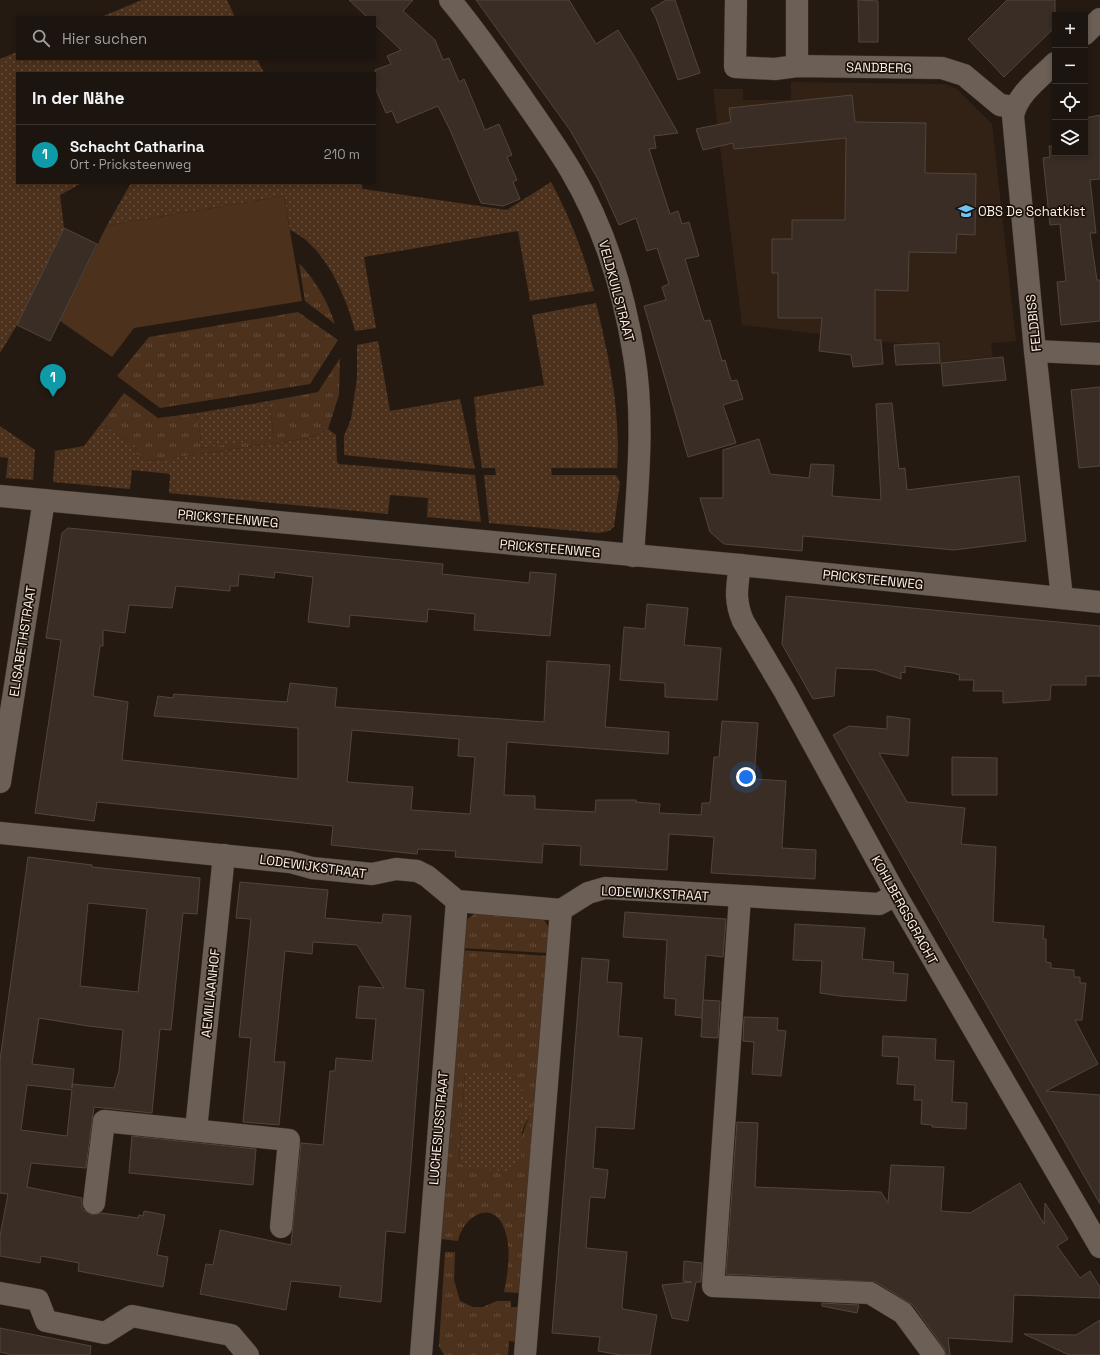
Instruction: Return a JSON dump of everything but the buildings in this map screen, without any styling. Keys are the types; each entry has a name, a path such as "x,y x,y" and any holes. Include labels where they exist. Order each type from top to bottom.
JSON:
{"street":[{"name":"VELDKUILSTRAAT","path":"450,0 522,97 572,173 600,229 615,274 634,356 637,388 639,468 633,556"},
{"path":"736,0 735,67 775,69 797,66 798,0"},
{"path":"1088,31 1100,19"},
{"name":"SANDBERG","path":"797,66 942,68 964,75 1000,105 1014,107"},
{"path":"1014,107 1019,99 1052,66"},
{"name":"FELDBISS","path":"1014,107 1014,127 1035,351 1062,598"},
{"path":"1035,351 1100,354"},
{"name":"PRICKSTEENWEG","path":"0,496 740,565 1100,602"},
{"name":"ELISABETHSTRAAT","path":"0,782 44,500"},
{"name":"KOHLBERGSGRACHT","path":"740,565 736,596 738,608 743,621 785,692 896,895 1100,1247"},
{"name":"LODEWIJKSTRAAT","path":"0,833 290,862 312,868 372,874 396,869 417,871 427,876 457,901"},
{"name":"AEMILIAANHOF","path":"196,1130 224,855"},
{"name":"LODEWIJKSTRAAT","path":"561,910 588,892 605,888 879,904 896,895"},
{"path":"740,897 713,1286 870,1294 903,1313 934,1355"},
{"path":"457,901 561,910 525,1355"},
{"name":"LUCHESIUSSTRAAT","path":"421,1355 457,901"},
{"path":"94,1203 104,1121 288,1140 281,1227"},
{"path":"0,1293 38,1300 46,1320 105,1333 132,1316 231,1335 248,1355"}],"shaded area":[{"path":"791,82 945,84 957,89 992,124 1016,341 991,343 993,357 940,362 939,348 742,325 713,89 743,89 743,100 791,100"}],"green space":[{"path":"142,0 227,0 235,16 103,16"},
{"path":"16,52 16,60 258,60 264,72 16,72 16,184 80,184 60,195 64,228 17,325 0,353 0,59"},
{"path":"551,182 576,235 594,291 530,301 518,231 364,257 376,328 355,331 340,288 324,260 302,237 290,230 284,196 116,224 106,227 130,184 361,184 363,189 507,210"},
{"path":"284,196 302,301 134,328 112,357 60,321 106,227 116,224"},
{"path":"299,263 320,291 335,324 305,301"},
{"path":"596,303 616,405 618,447 617,468 551,468 552,475 616,475 620,482 614,527 609,531 599,533 489,523 484,475 496,475 495,468 482,468 475,417 474,397 544,385 532,315"},
{"path":"298,312 338,340 310,384 160,408 117,376 149,337"},
{"path":"378,341 390,411 460,399 475,469 344,455 344,436 351,419 357,378 357,345"},
{"path":"340,358 339,395 328,429 310,438 151,461 134,453 137,447 101,424 124,393 158,418 197,413 202,448 274,437 269,401 318,392"},
{"path":"269,401 274,438 202,448 197,413"},
{"path":"101,424 137,447 134,453 151,461 310,438 328,429 336,435 337,462 339,464 475,475 481,522 427,517 428,498 390,495 388,514 169,493 170,474 132,470 130,489 53,482 55,451 84,446"},
{"path":"0,426 35,450 33,480 6,478 8,458 0,457"},
{"path":"477,912 542,918 549,930 548,953 461,948 466,920"},
{"path":"461,950 548,956 519,1293 504,1292 508,1268 508,1243 504,1228 499,1219 492,1214 478,1214 472,1218 461,1232 458,1241 441,1239","holes":["465,1072 531,1106 530,1115 521,1142 459,1163"]},
{"path":"465,1072 513,1074 531,1106 531,1113 522,1131 521,1160 517,1166 506,1171 465,1168 459,1163"},
{"path":"445,1252 455,1252 454,1280 460,1301 473,1307 483,1307 497,1301 511,1301 511,1307 518,1307 517,1342 509,1341 508,1355 444,1355 439,1346"}],"place":[{"name":"OBS De Schatkist","path":"966,211"},
{"name":"Schacht Catharina","path":"53,397"}]}
